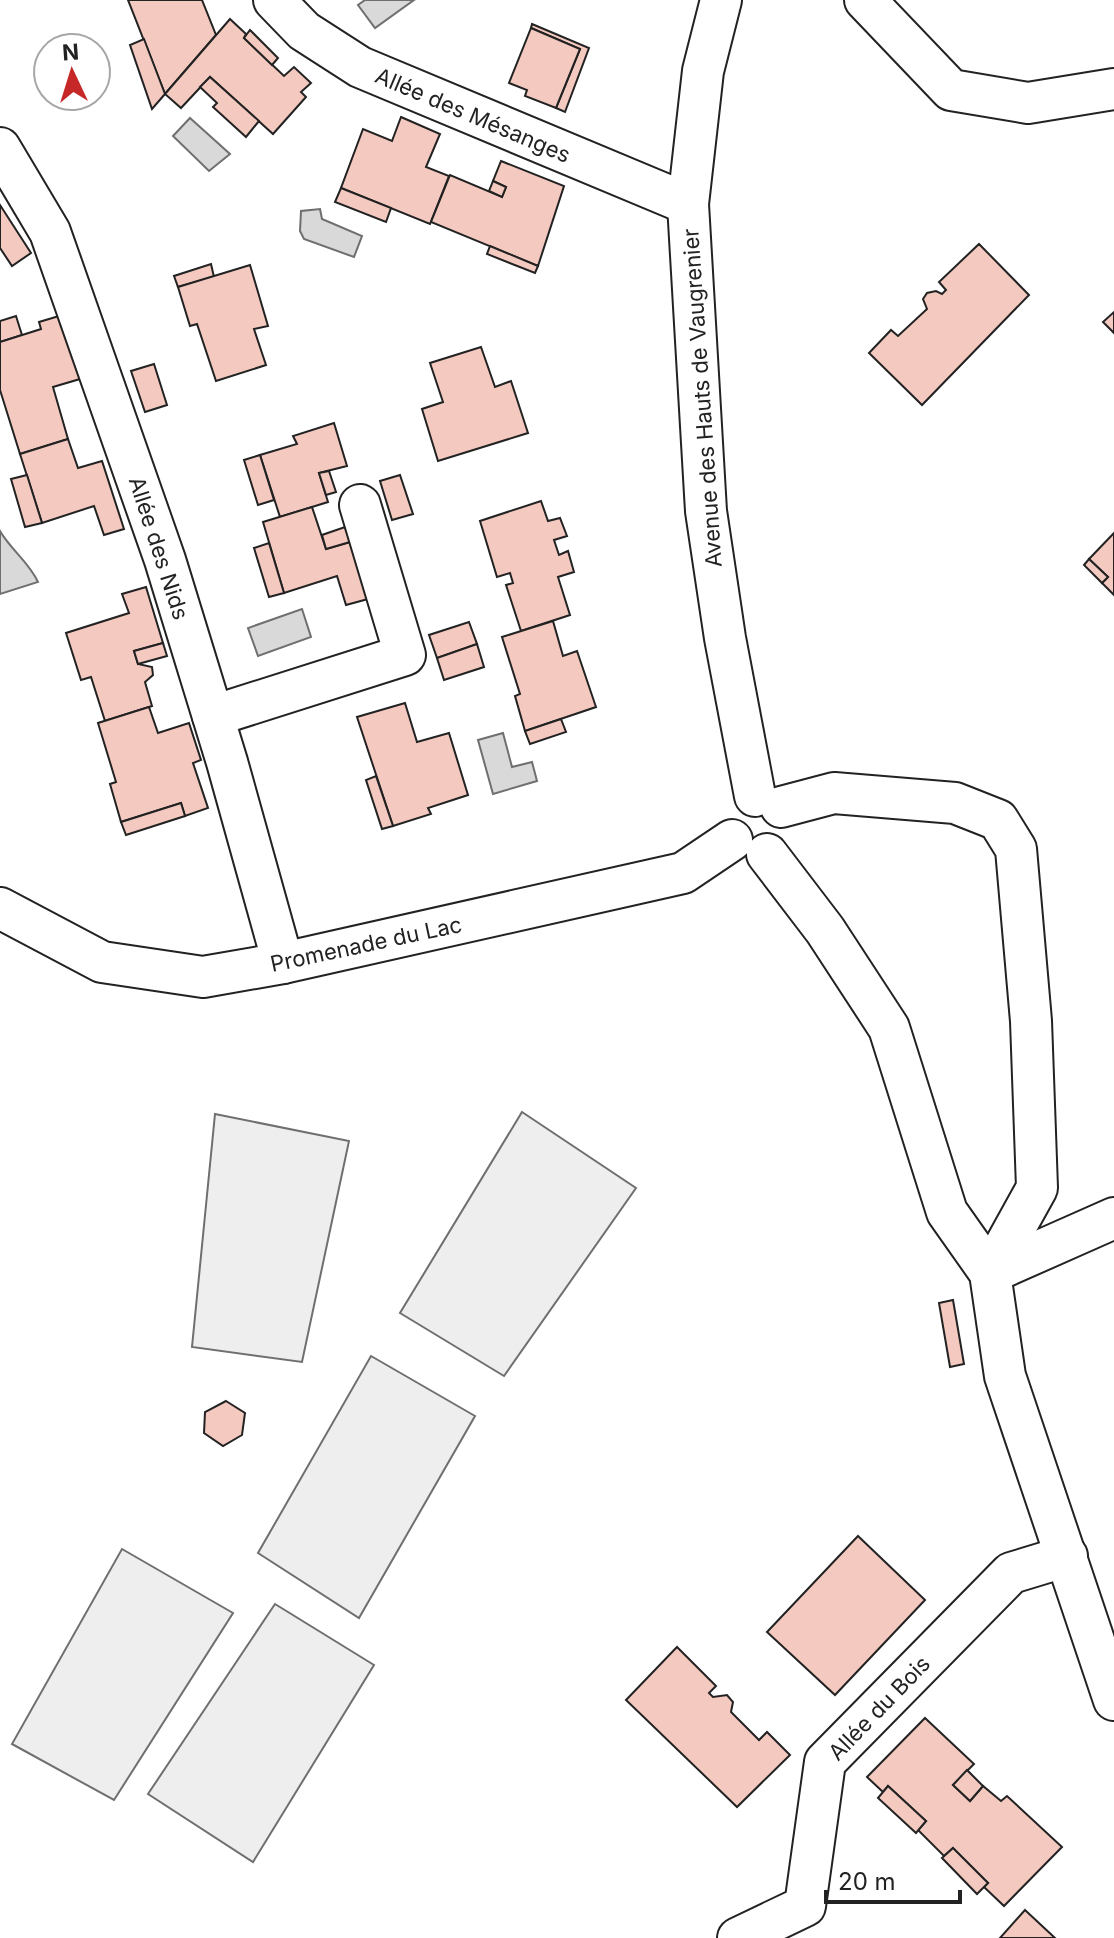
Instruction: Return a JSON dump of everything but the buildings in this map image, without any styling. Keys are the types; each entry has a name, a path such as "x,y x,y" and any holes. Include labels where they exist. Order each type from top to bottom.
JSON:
{"street":[{"name":"Allée des Mésanges","path":"274,0 304,31 360,67 688,204"},
{"name":"Avenue des Hauts de Vaugrenier","path":"721,0 703,71 688,204 706,511 725,638 768,801"},
{"path":"886,9 951,90 1028,103 1114,89"},
{"name":"Allée des Nids","path":"0,148 50,232 165,560 283,963"},
{"path":"213,716 405,655 360,505"},
{"path":"990,1273 1037,1188 1031,1021 1016,849 998,820 955,803 834,793 768,801 746,798 731,812 729,831 750,847 825,930 889,1028 947,1212 990,1273 1005,1376 1114,1700"},
{"name":"Promenade du Lac","path":"0,908 102,962 203,977 283,963 683,873 750,847"},
{"path":"990,1273 1114,1218"},
{"name":"Allée du Bois","path":"738,1938 805,1906 825,1762 1011,1573 1067,1556"}],"shaded area":[{"path":"365,0 414,0 375,28 358,5"},
{"path":"190,118 230,154 209,171 173,136"},
{"path":"320,209 322,219 362,236 354,257 304,239 300,231 301,211"},
{"path":"0,531 30,568 38,582 0,594"},
{"path":"302,609 311,637 258,656 248,628"},
{"path":"503,733 512,767 532,762 537,781 493,794 478,740"},
{"path":"522,1112 636,1188 504,1376 400,1313"},
{"path":"215,1114 349,1141 302,1362 192,1347"},
{"path":"371,1356 475,1416 359,1618 258,1553"},
{"path":"122,1549 233,1613 114,1800 12,1744"},
{"path":"275,1604 374,1665 253,1862 148,1794"}]}
